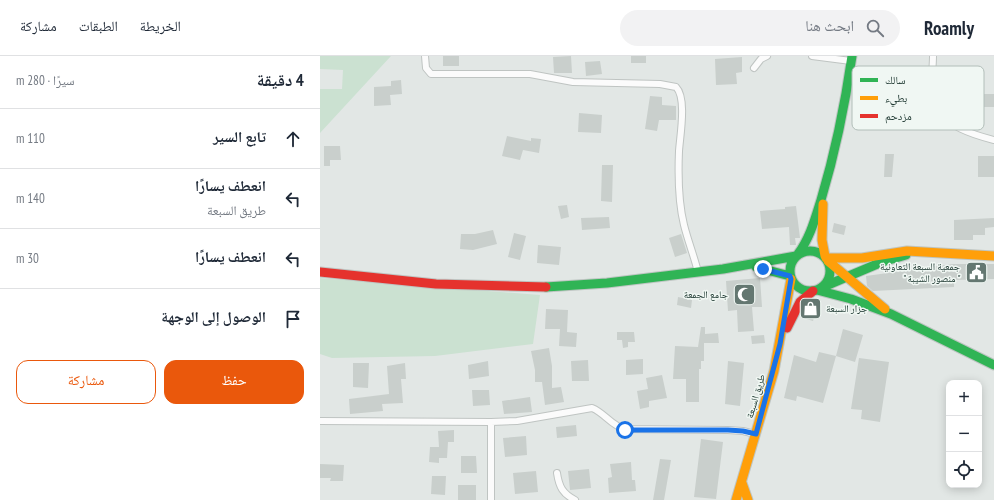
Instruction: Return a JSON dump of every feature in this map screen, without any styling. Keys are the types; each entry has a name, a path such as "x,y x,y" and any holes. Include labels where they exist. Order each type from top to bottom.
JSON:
{"street":[{"path":"425,56 426,68 432,74 530,74 573,82 660,84 676,87 679,90 682,111 679,151 680,201 684,224 698,272"},
{"path":"754,68 761,59 767,56"},
{"path":"791,278 790,267 809,236 824,191 852,58 812,56"},
{"path":"933,56 933,66"},
{"path":"965,130 975,135 994,140"},
{"path":"817,290 826,283 830,276 830,268 826,258 822,224 824,191"},
{"path":"320,272 356,277 451,285 553,287 650,279 750,266 812,250 826,258 890,314"},
{"path":"826,258 852,259 892,252 919,251 994,256"},
{"path":"817,290 882,262 919,251"},
{"path":"750,266 791,278 800,288 817,290 851,299 890,314 994,365"},
{"name":"طريق السبعة","path":"736,500 756,434 780,344 791,278"},
{"name":"طريق السبعة","path":"780,344 795,309 800,302 817,290"},
{"path":"320,421 517,421 592,408 599,410 613,425 625,430 728,430 756,434"},
{"path":"491,422 491,500"},
{"path":"557,473 559,486 564,493 575,500"},
{"path":"742,483 748,500"}],"green space":[{"path":"320,56 391,56 320,133 320,89 342,89 343,70 320,69"},
{"path":"320,278 540,295 533,344 435,356 332,358 320,354"}],"building":[{"path":"443,56 459,56 459,66 443,66"},
{"path":"571,56 572,73 554,73 553,57"},
{"path":"631,56 646,56 646,63 631,63"},
{"path":"742,57 742,72 736,73 737,84 716,85 715,59"},
{"path":"600,61 602,74 586,76 585,62"},
{"path":"401,80 402,94 390,95 391,105 374,106 374,87 391,86 391,81"},
{"path":"984,94 994,94 994,107 984,107"},
{"path":"650,96 662,97 662,105 676,106 676,120 659,120 657,131 645,129"},
{"path":"579,113 602,115 601,133 578,132"},
{"path":"507,136 531,141 531,138 541,139 539,153 523,150 520,160 502,156"},
{"path":"324,146 340,146 341,160 330,160 330,166 324,166"},
{"path":"885,154 894,154 892,177 884,177"},
{"path":"978,156 994,156 994,177 978,177"},
{"path":"602,165 613,165 612,202 601,201"},
{"path":"567,205 569,217 561,219 558,206"},
{"path":"796,206 800,238 795,238 796,245 790,245 789,227 762,229 760,211 785,209 785,207"},
{"path":"609,217 610,228 582,230 581,218"},
{"path":"994,218 994,227 985,228 985,235 973,235 973,240 954,240 954,220"},
{"path":"834,223 846,226 844,235 832,232"},
{"path":"493,230 497,244 473,250 460,249 461,234 475,234"},
{"path":"514,233 526,236 520,260 508,257"},
{"path":"681,234 687,253 675,257 669,238"},
{"path":"538,245 561,247 559,265 537,263"},
{"path":"953,264 994,264 994,279 954,280 954,287 873,291 867,286 866,276"},
{"name":"جامع الجمعة","path":"760,278 762,307 752,307 754,331 738,332 737,310 728,311 726,281"},
{"path":"678,297 692,300 691,308 677,305"},
{"path":"810,302 818,304 813,321 803,318 807,304"},
{"path":"546,309 568,310 567,332 577,333 576,347 559,346 560,329 545,329"},
{"path":"701,327 705,327 705,334 718,333 719,343 704,343 704,361 701,361 701,369 699,369 699,402 686,402 686,379 673,379 675,346 698,347"},
{"path":"843,329 863,335 855,362 836,356"},
{"path":"617,332 634,332 635,342 628,342 628,347 623,348 622,340 617,340"},
{"path":"764,335 765,343 752,344 751,336"},
{"path":"549,348 552,366 552,388 561,387 564,402 545,405 542,382 535,382 535,370 531,351"},
{"path":"819,352 836,356 823,403 797,396 796,401 784,398 794,355 816,362"},
{"path":"859,358 889,362 880,422 861,419 862,410 851,409"},
{"path":"643,359 643,374 626,375 626,360"},
{"path":"588,360 589,381 572,381 571,361"},
{"path":"488,361 489,376 469,379 468,365"},
{"path":"728,361 744,363 740,406 725,404"},
{"path":"353,363 369,363 368,388 353,387"},
{"path":"405,363 406,379 401,379 403,403 382,404 383,411 350,414 349,399 389,394 387,366"},
{"path":"662,375 667,398 649,401 649,407 640,409 637,391 648,389 646,378"},
{"path":"472,390 489,390 490,405 473,406"},
{"path":"530,397 532,412 504,414 502,401"},
{"path":"576,425 577,436 557,438 556,427"},
{"path":"454,430 454,442 448,442 447,458 439,458 439,463 429,462 430,447 439,447 438,431"},
{"path":"526,436 527,455 505,457 503,438"},
{"path":"701,439 723,442 716,499 694,497"},
{"path":"461,456 476,456 477,473 461,473"},
{"path":"660,459 671,460 664,500 653,500"},
{"path":"631,462 632,480 635,480 636,491 609,493 608,478 612,477 610,464"},
{"path":"320,464 344,465 343,481 330,481 331,478 320,478"},
{"path":"589,469 591,488 570,490 568,471"},
{"path":"536,471 538,492 515,494 513,473"},
{"path":"432,476 446,476 445,495 431,494"},
{"path":"458,485 476,485 476,500 458,500"}],"traffic: fast":[{"path":"798,254 812,228 831,165 852,56"},
{"path":"814,251 821,254 827,260 830,271 829,279 821,288 814,291 806,291 799,288 791,279 790,267 793,260 802,252 814,251"},
{"path":"823,287 882,262 906,255"},
{"path":"546,287 607,283 723,269 796,256"},
{"path":"756,267 790,276"},
{"path":"817,290 851,299 891,314 994,365"}],"traffic: slow":[{"path":"823,204 822,240 825,256"},
{"path":"826,258 862,258 907,251 994,256"},
{"path":"828,261 885,309"},
{"path":"736,500 774,371 791,279"},
{"path":"742,483 748,500"}],"traffic: jam":[{"path":"320,272 436,284 546,287"},
{"path":"787,328 800,302 813,291"}],"place":[{"name":"جمعية السبعة التعاونية \" منصور الشيبة \"","path":"976,272"},
{"name":"جامع الجمعة","path":"744,294"},
{"name":"جزار السبعة","path":"811,308"}],"route":[{"path":"625,430 728,430 756,434 774,371 786,314 791,279 790,276 763,269"}]}
